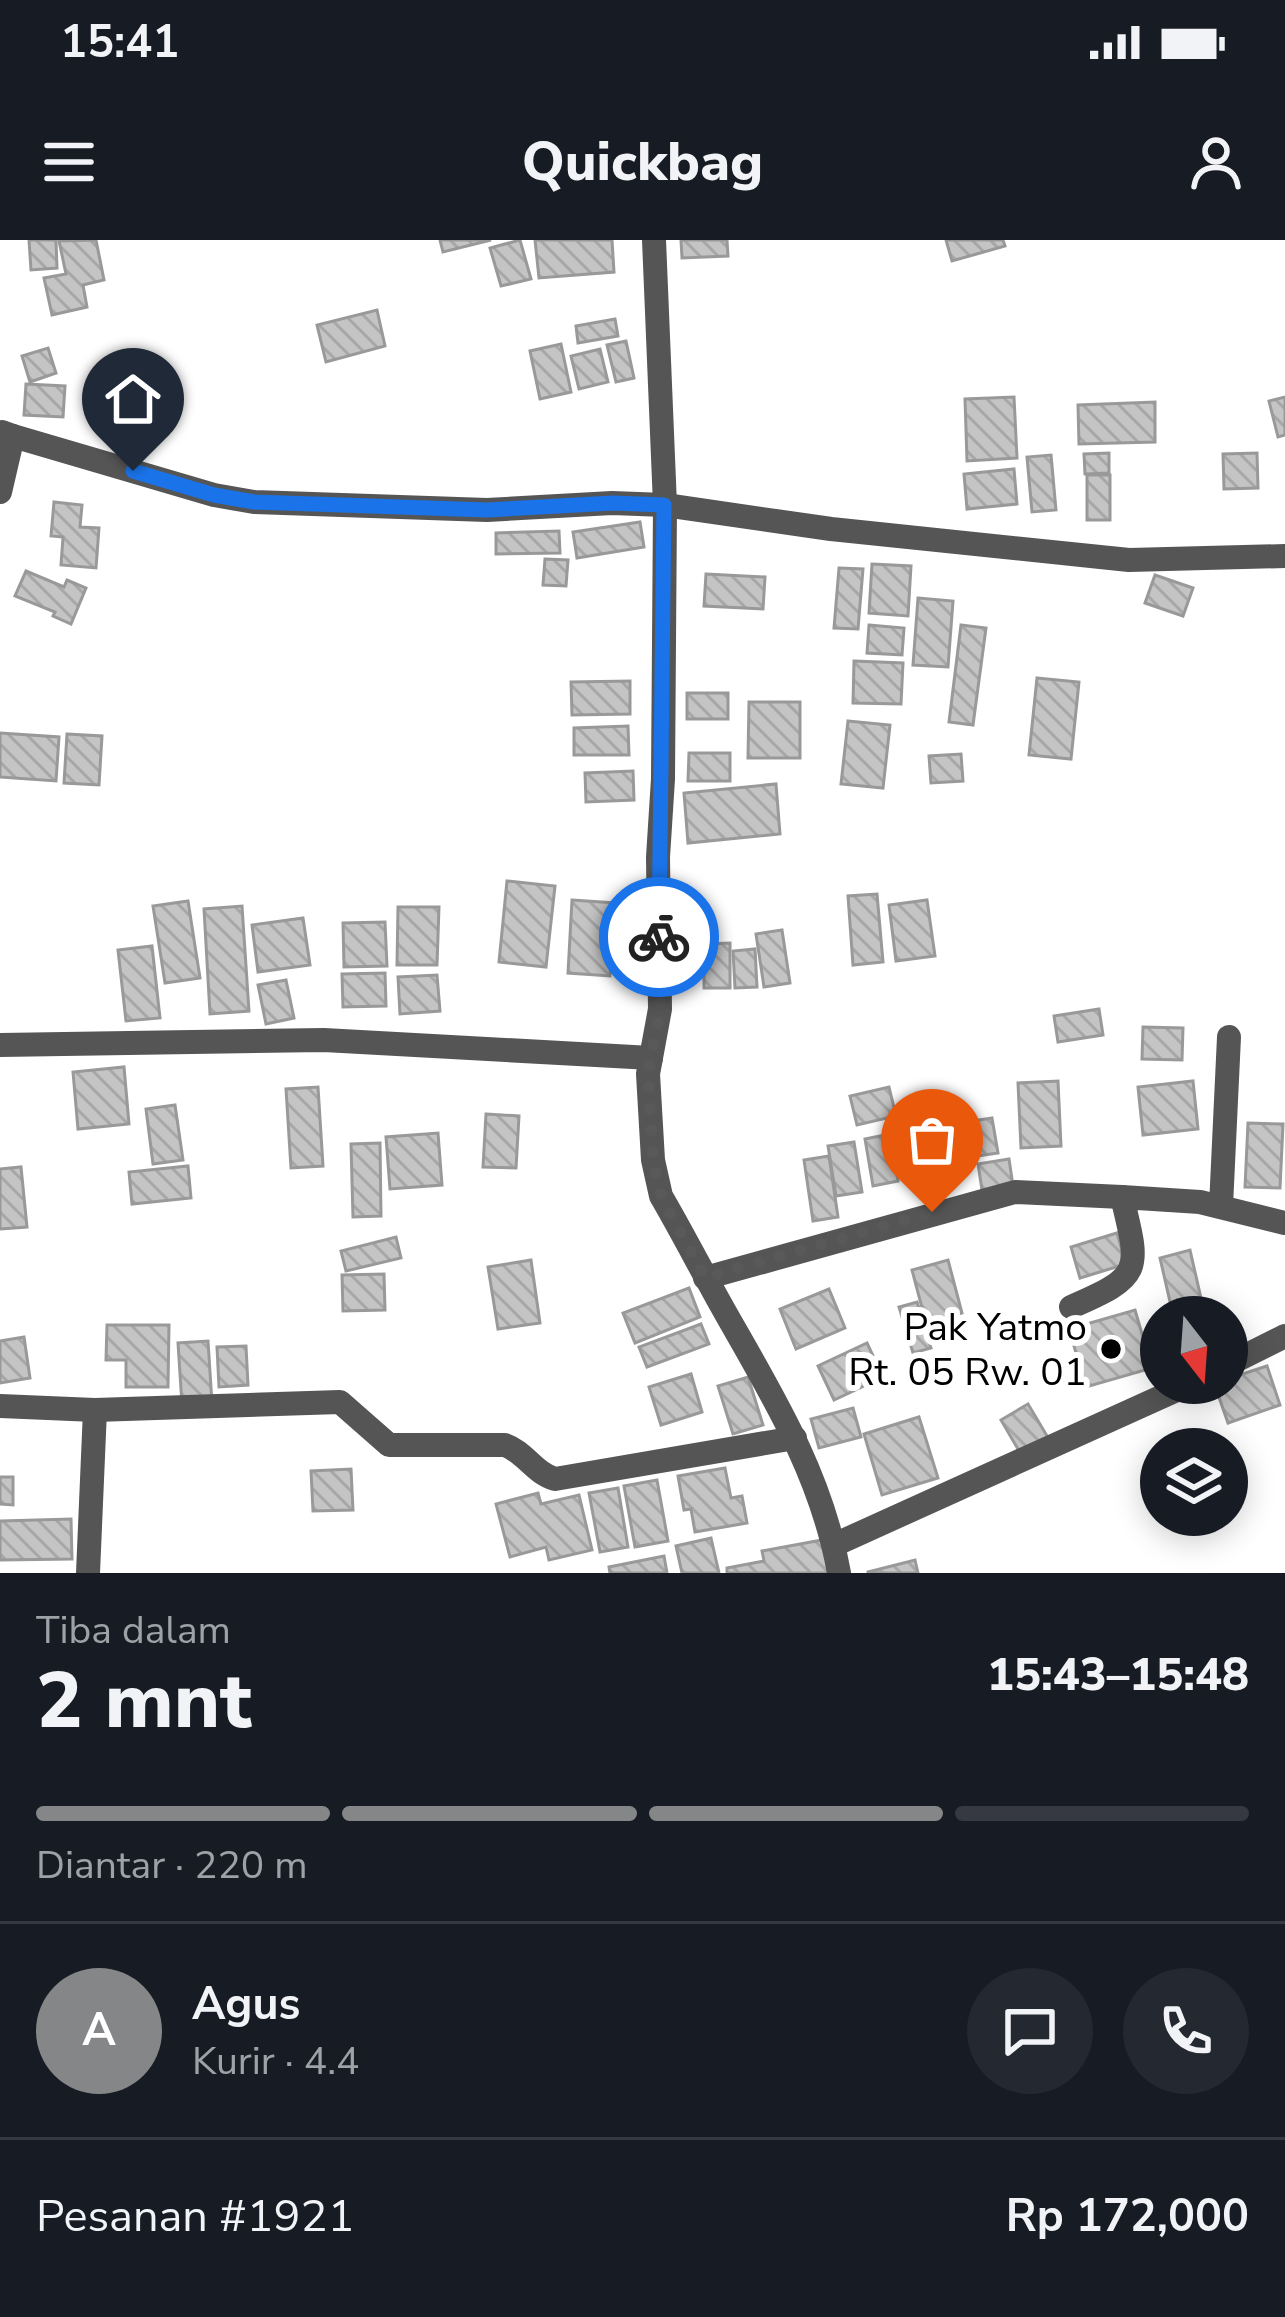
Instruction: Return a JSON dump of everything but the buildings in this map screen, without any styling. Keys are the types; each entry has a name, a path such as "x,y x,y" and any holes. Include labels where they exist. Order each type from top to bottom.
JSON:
{"street":[{"path":"654,240 664,505 663,779 658,857 660,1009 650,1058 648,1119 661,1196 795,1438 823,1504 839,1573"},
{"path":"0,492 6,433 214,495 254,502 487,510 664,505 830,529 1129,560 1285,556"},
{"path":"1221,1206 1228,1037"},
{"path":"0,1045 324,1040 650,1058"},
{"path":"705,1278 1016,1192 1221,1206 1285,1223"},
{"path":"1072,1307 1124,1283 1134,1265 1122,1197"},
{"path":"1248,1354 1285,1336"},
{"path":"0,1406 95,1410 340,1402 389,1445 505,1445 542,1475 555,1479 795,1438"},
{"path":"834,1545 1146,1404"},
{"path":"88,1573 95,1410"}],"way so far":[{"path":"659,937 660,1009 648,1074 653,1160 661,1196 705,1278 932,1212"}],"place":[{"name":"Pak Yatmo Rt. 05 Rw. 01","path":"1111,1349"}],"route":[{"path":"133,471 254,502 487,510 664,505 659,937"}]}
